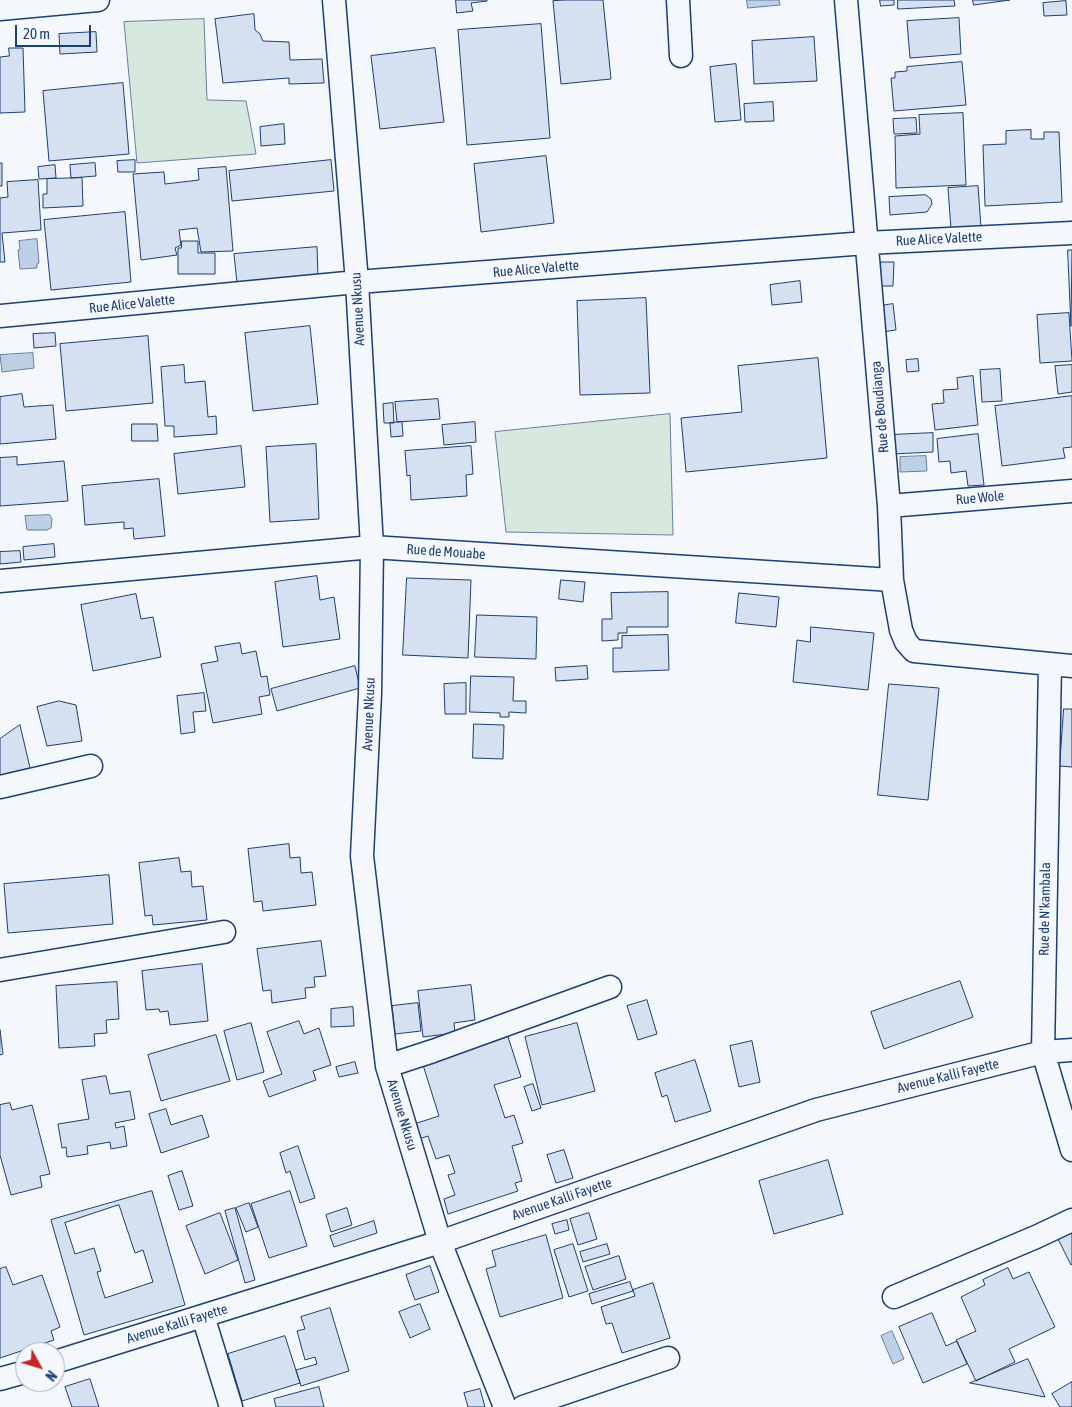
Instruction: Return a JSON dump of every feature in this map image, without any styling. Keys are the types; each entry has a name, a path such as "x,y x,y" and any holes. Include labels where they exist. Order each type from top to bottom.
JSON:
{"street":[{"path":"0,9 98,0"},
{"name":"Avenue Nkusu","path":"334,0 357,282 372,547 370,694 362,856 387,1066 440,1242 504,1407"},
{"path":"678,0 681,56"},
{"name":"Rue de Boudianga","path":"846,0 889,506 892,580 901,630 906,642 914,651 1061,665"},
{"name":"Rue Alice Valette","path":"0,316 357,282 866,243 1072,233"},
{"name":"Rue Wole","path":"889,506 1072,491"},
{"name":"Rue de Mouabe","path":"0,581 372,547 892,580"},
{"name":"Rue de N'kambala","path":"1061,665 1042,1052 1072,1150"},
{"path":"0,787 91,766"},
{"path":"0,970 224,932"},
{"path":"387,1066 610,987"},
{"name":"Avenue Kalli Fayette","path":"65,1359 440,1242 816,1110 1042,1052 1072,1050"},
{"path":"894,1297 1072,1220"},
{"path":"203,1316 231,1407"},
{"path":"524,1407 668,1358"},
{"path":"0,1379 15,1375"}],"shaded area":[{"path":"204,19 207,100 246,101 256,154 137,163 124,22"},
{"path":"670,414 673,535 506,532 495,432"}],"water":[{"path":"747,0 779,0 780,5 748,8"},
{"path":"37,239 39,263 37,268 20,269 19,241"},
{"path":"33,353 34,368 2,372 0,355"},
{"path":"926,456 927,471 900,472 900,457"},
{"path":"50,515 52,519 51,528 47,530 27,530 25,516"},
{"path":"892,1331 904,1359 893,1364 881,1336"}],"building":[{"path":"456,0 487,1 471,3 473,11 457,13"},
{"path":"603,0 611,79 561,84 553,1"},
{"path":"880,0 894,0 894,5 881,6"},
{"path":"898,0 954,0 955,6 898,9"},
{"path":"973,0 1010,0 974,5"},
{"path":"1066,1 1067,15 1044,16 1043,3"},
{"path":"254,14 255,30 260,34 263,41 289,42 290,60 322,59 324,83 289,84 289,78 223,83 215,19"},
{"path":"959,18 961,54 910,58 907,21"},
{"path":"541,24 550,138 467,145 458,30"},
{"path":"96,32 97,52 60,54 59,34"},
{"path":"814,37 817,81 754,84 752,41"},
{"path":"9,48 23,48 25,112 0,113 0,57 9,56"},
{"path":"435,48 444,122 380,129 371,56"},
{"path":"962,62 966,105 894,111 891,78 895,78 895,72 907,71 907,67"},
{"path":"736,64 741,120 715,122 710,67"},
{"path":"123,83 129,154 49,161 43,91"},
{"path":"773,102 774,121 745,122 744,104"},
{"path":"963,113 966,185 896,188 895,136 920,134 919,115"},
{"path":"916,118 917,133 894,134 893,119"},
{"path":"284,124 285,144 261,146 260,127"},
{"path":"1031,130 1031,139 1044,139 1044,132 1059,132 1062,202 985,206 983,145 1006,144 1006,131"},
{"path":"546,156 554,223 481,232 474,164"},
{"path":"135,160 135,172 118,172 117,161"},
{"path":"331,160 334,191 232,201 229,171"},
{"path":"0,163 2,163 2,186 0,186"},
{"path":"95,163 96,176 71,178 70,165"},
{"path":"55,165 56,178 39,179 38,167"},
{"path":"226,167 233,251 201,252 197,228 179,230 181,245 175,248 177,255 141,260 133,174 164,172 165,184 199,180 198,169"},
{"path":"82,178 83,206 43,208 43,194 47,194 47,179"},
{"path":"38,180 41,230 2,233 5,262 0,262 0,198 8,197 7,182"},
{"path":"978,186 981,227 951,229 948,188"},
{"path":"926,195 931,199 932,204 927,212 890,215 889,197"},
{"path":"125,212 131,282 51,290 44,220"},
{"path":"182,241 198,241 198,253 215,253 215,274 178,274 178,248 181,248"},
{"path":"317,247 318,277 237,283 234,254"},
{"path":"1068,250 1072,250 1071,326"},
{"path":"881,262 894,262 893,286 881,286"},
{"path":"800,281 802,302 772,305 770,285"},
{"path":"646,298 650,393 580,395 577,301"},
{"path":"893,304 896,330 882,332 880,306"},
{"path":"1069,313 1072,361 1040,363 1037,315"},
{"path":"310,326 318,404 253,411 245,333"},
{"path":"55,333 56,346 34,348 33,334"},
{"path":"148,336 153,403 66,411 60,344"},
{"path":"818,358 827,458 686,472 681,418 742,412 738,366"},
{"path":"918,359 919,371 907,372 906,360"},
{"path":"184,365 185,383 205,381 208,417 216,416 217,434 174,437 174,426 165,426 161,367"},
{"path":"1072,365 1072,392 1058,394 1055,366"},
{"path":"1000,369 1002,401 982,402 980,370"},
{"path":"973,376 978,425 935,430 932,404 944,403 943,390 958,389 957,378"},
{"path":"22,394 24,407 53,405 56,439 0,444 0,397"},
{"path":"1072,396 1072,447 1063,448 1065,458 1002,466 995,406"},
{"path":"438,399 440,419 397,422 395,402"},
{"path":"393,403 394,423 384,423 383,404"},
{"path":"402,422 403,436 391,437 390,423"},
{"path":"475,422 476,442 444,445 442,425"},
{"path":"132,424 157,424 158,441 132,441"},
{"path":"933,433 933,452 892,454 891,435"},
{"path":"978,434 984,485 968,486 966,471 951,473 950,461 939,462 937,439"},
{"path":"316,444 319,519 270,522 266,447"},
{"path":"241,446 245,487 178,494 174,454"},
{"path":"471,446 473,474 466,475 467,496 411,500 410,475 407,476 405,451"},
{"path":"17,457 17,465 64,461 68,501 0,506 0,458"},
{"path":"159,479 165,536 134,539 133,528 124,529 124,522 85,525 82,486"},
{"path":"54,544 55,557 24,560 23,547"},
{"path":"20,551 21,562 0,564 0,552"},
{"path":"317,576 320,600 334,597 340,639 283,647 275,582"},
{"path":"407,578 471,580 468,658 403,655"},
{"path":"561,580 585,582 583,602 559,599"},
{"path":"668,592 668,627 627,627 627,633 618,633 618,640 602,641 602,619 612,619 611,593"},
{"path":"739,593 779,597 776,627 736,623"},
{"path":"136,594 141,619 153,617 161,657 93,671 81,605"},
{"path":"477,615 537,617 536,659 475,657"},
{"path":"811,627 874,633 868,690 793,682 797,640 810,642"},
{"path":"668,635 669,670 613,672 613,648 622,648 622,636"},
{"path":"240,643 242,654 256,651 261,677 267,676 270,695 259,697 262,714 213,723 201,664 218,661 215,647"},
{"path":"355,666 360,688 277,711 271,689"},
{"path":"587,666 588,679 556,681 555,668"},
{"path":"471,676 514,677 513,701 526,701 526,713 509,712 509,717 500,717 500,713 470,712"},
{"path":"466,683 466,714 445,714 444,684"},
{"path":"889,684 939,688 928,800 878,795"},
{"path":"204,693 206,711 193,712 195,732 181,734 177,696"},
{"path":"59,701 76,705 82,741 47,746 37,707"},
{"path":"1064,709 1072,709 1072,767 1060,766"},
{"path":"474,724 504,725 503,759 473,758"},
{"path":"20,725 30,768 0,775 0,739"},
{"path":"289,844 290,858 300,857 301,873 312,872 316,905 263,911 262,901 254,902 248,849"},
{"path":"179,858 181,872 191,871 192,887 203,886 207,920 153,925 152,915 145,916 139,863"},
{"path":"109,875 113,924 8,933 4,884"},
{"path":"321,941 326,976 314,977 315,987 305,988 306,998 272,1003 271,990 263,991 257,949"},
{"path":"202,964 208,1021 170,1025 168,1011 160,1012 159,1009 146,1010 142,971"},
{"path":"960,981 973,1017 884,1049 871,1012"},
{"path":"117,982 119,1019 106,1020 107,1033 94,1034 95,1046 59,1048 56,986"},
{"path":"471,985 475,1020 454,1023 455,1033 423,1037 418,991"},
{"path":"647,1000 657,1034 638,1040 627,1006"},
{"path":"418,1003 421,1031 395,1034 392,1006"},
{"path":"353,1007 354,1026 331,1027 331,1009"},
{"path":"299,1021 304,1034 319,1028 331,1065 313,1071 316,1080 269,1097 263,1081 282,1074 267,1032"},
{"path":"251,1023 264,1072 237,1080 224,1031"},
{"path":"577,1023 595,1091 542,1105 525,1037"},
{"path":"0,1030 3,1054 0,1055"},
{"path":"216,1035 230,1081 161,1101 148,1055"},
{"path":"508,1037 521,1077 494,1085 505,1118 514,1115 523,1143 512,1146 522,1181 515,1183 518,1191 448,1214 444,1199 455,1195 448,1175 455,1173 449,1155 436,1159 428,1136 419,1139 414,1124 439,1116 423,1065"},
{"path":"752,1041 760,1082 739,1087 730,1046"},
{"path":"695,1060 711,1111 675,1122 667,1095 662,1097 655,1073"},
{"path":"355,1062 358,1073 339,1077 336,1067"},
{"path":"106,1076 110,1094 130,1091 135,1119 115,1123 116,1128 124,1126 127,1146 111,1149 110,1142 87,1146 88,1154 67,1157 66,1147 62,1148 58,1124 89,1119 82,1080"},
{"path":"533,1084 541,1108 532,1111 524,1087"},
{"path":"10,1103 12,1110 32,1105 50,1174 40,1176 42,1187 11,1195 0,1155 0,1105"},
{"path":"166,1109 171,1125 202,1115 209,1137 161,1153 149,1114"},
{"path":"298,1146 315,1198 300,1203 290,1171 286,1173 280,1153"},
{"path":"564,1150 573,1178 556,1183 547,1155"},
{"path":"828,1160 843,1214 774,1234 759,1181"},
{"path":"182,1171 193,1206 179,1210 168,1176"},
{"path":"152,1191 185,1305 84,1335 51,1220","holes":["119,1205 135,1253 143,1250 153,1282 105,1298 97,1272 101,1271 94,1248 75,1254 65,1223"]},
{"path":"290,1191 307,1246 269,1258 251,1204"},
{"path":"249,1203 258,1227 246,1232 236,1208"},
{"path":"235,1208 255,1280 245,1283 225,1211"},
{"path":"347,1208 352,1225 331,1232 326,1215"},
{"path":"220,1213 238,1260 205,1274 186,1226"},
{"path":"589,1213 597,1239 578,1245 570,1219"},
{"path":"567,1220 569,1230 555,1234 552,1224"},
{"path":"374,1221 377,1233 334,1247 330,1236"},
{"path":"1072,1232 1072,1264 1071,1265 1058,1239"},
{"path":"546,1235 563,1298 500,1317 486,1269 496,1266 492,1251"},
{"path":"573,1244 588,1291 569,1297 554,1250"},
{"path":"607,1244 610,1254 583,1262 580,1252"},
{"path":"619,1256 626,1279 593,1290 585,1267"},
{"path":"430,1266 439,1292 415,1300 406,1275"},
{"path":"6,1267 13,1285 42,1275 60,1327 51,1331 54,1340 48,1342 15,1342 15,1353 0,1358 0,1269"},
{"path":"1008,1268 1013,1279 1029,1272 1055,1327 1009,1349 1015,1362 976,1381 956,1340 976,1331 961,1297 985,1285 983,1280"},
{"path":"630,1282 633,1291 592,1304 589,1294"},
{"path":"653,1283 670,1338 622,1353 612,1323 606,1324 601,1307 635,1296 633,1290"},
{"path":"420,1304 430,1329 410,1338 399,1312"},
{"path":"330,1308 349,1371 301,1386 296,1370 317,1364 315,1357 305,1360 297,1331 305,1329 301,1317"},
{"path":"932,1313 946,1346 957,1341 967,1364 923,1383 899,1327"},
{"path":"285,1336 300,1383 242,1401 228,1354"},
{"path":"1028,1359 1045,1397 970,1383"},
{"path":"90,1379 99,1407 72,1407 65,1387"},
{"path":"1072,1382 1072,1407 1060,1407 1052,1394"},
{"path":"319,1387 324,1407 276,1407 274,1399"},
{"path":"480,1389 485,1407 468,1407 464,1393"}]}
